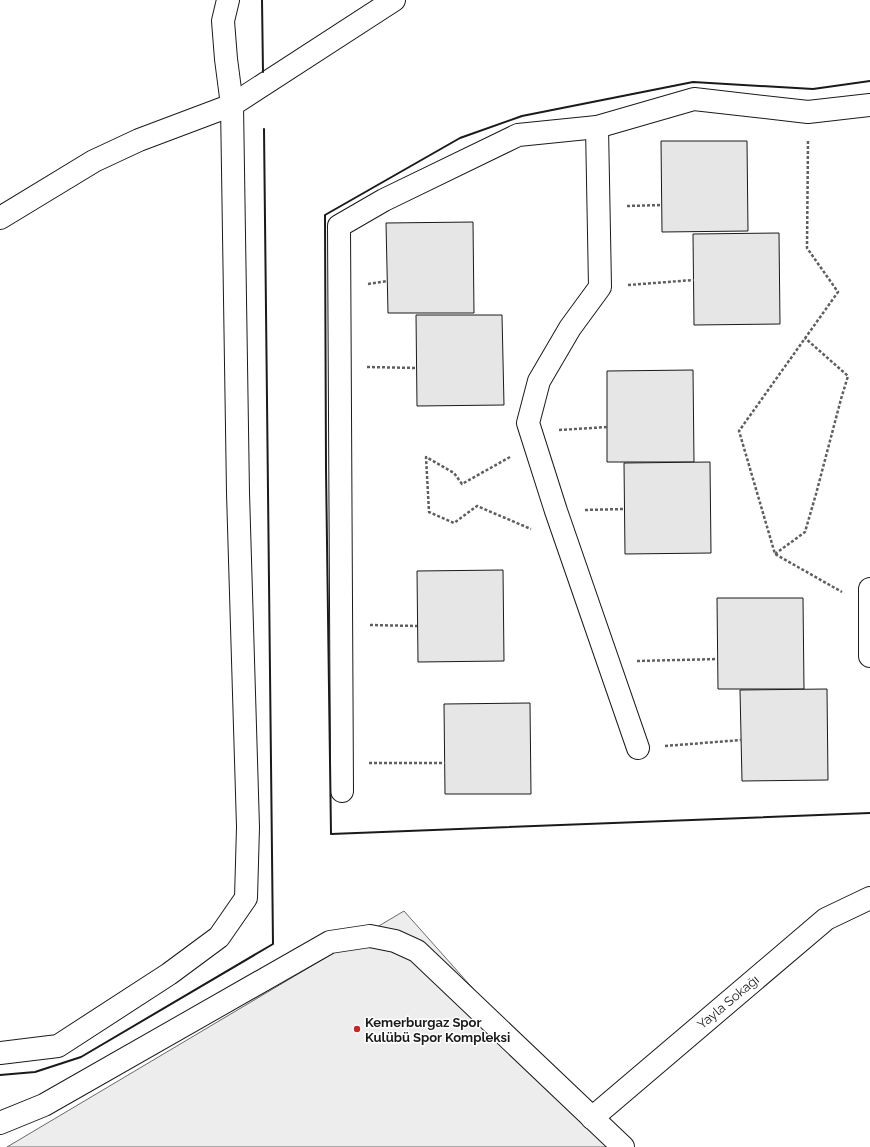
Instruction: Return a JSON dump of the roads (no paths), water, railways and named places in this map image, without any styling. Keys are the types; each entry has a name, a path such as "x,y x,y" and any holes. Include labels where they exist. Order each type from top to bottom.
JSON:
{"street":[{"path":"0,1053 58,1046 169,974 219,937 246,898 248,827 238,493 232,105 223,21 228,0"},
{"path":"0,218 94,161 139,140 232,105 394,0"},
{"path":"342,791 339,226 384,200 518,135 597,127 694,99 808,112 870,105"},
{"path":"597,127 600,287 570,328 539,381 528,423 558,517 638,748"},
{"path":"870,589 870,656"},
{"name":"Yayla Sokağı","path":"592,1118 826,919 870,898"},
{"path":"0,1123 44,1105 330,942 370,936 395,941 417,951 623,1147"}],"place":[{"name":"Kemerburgaz Spor Kulübü Spor Kompleksi","path":"357,1029"}]}
